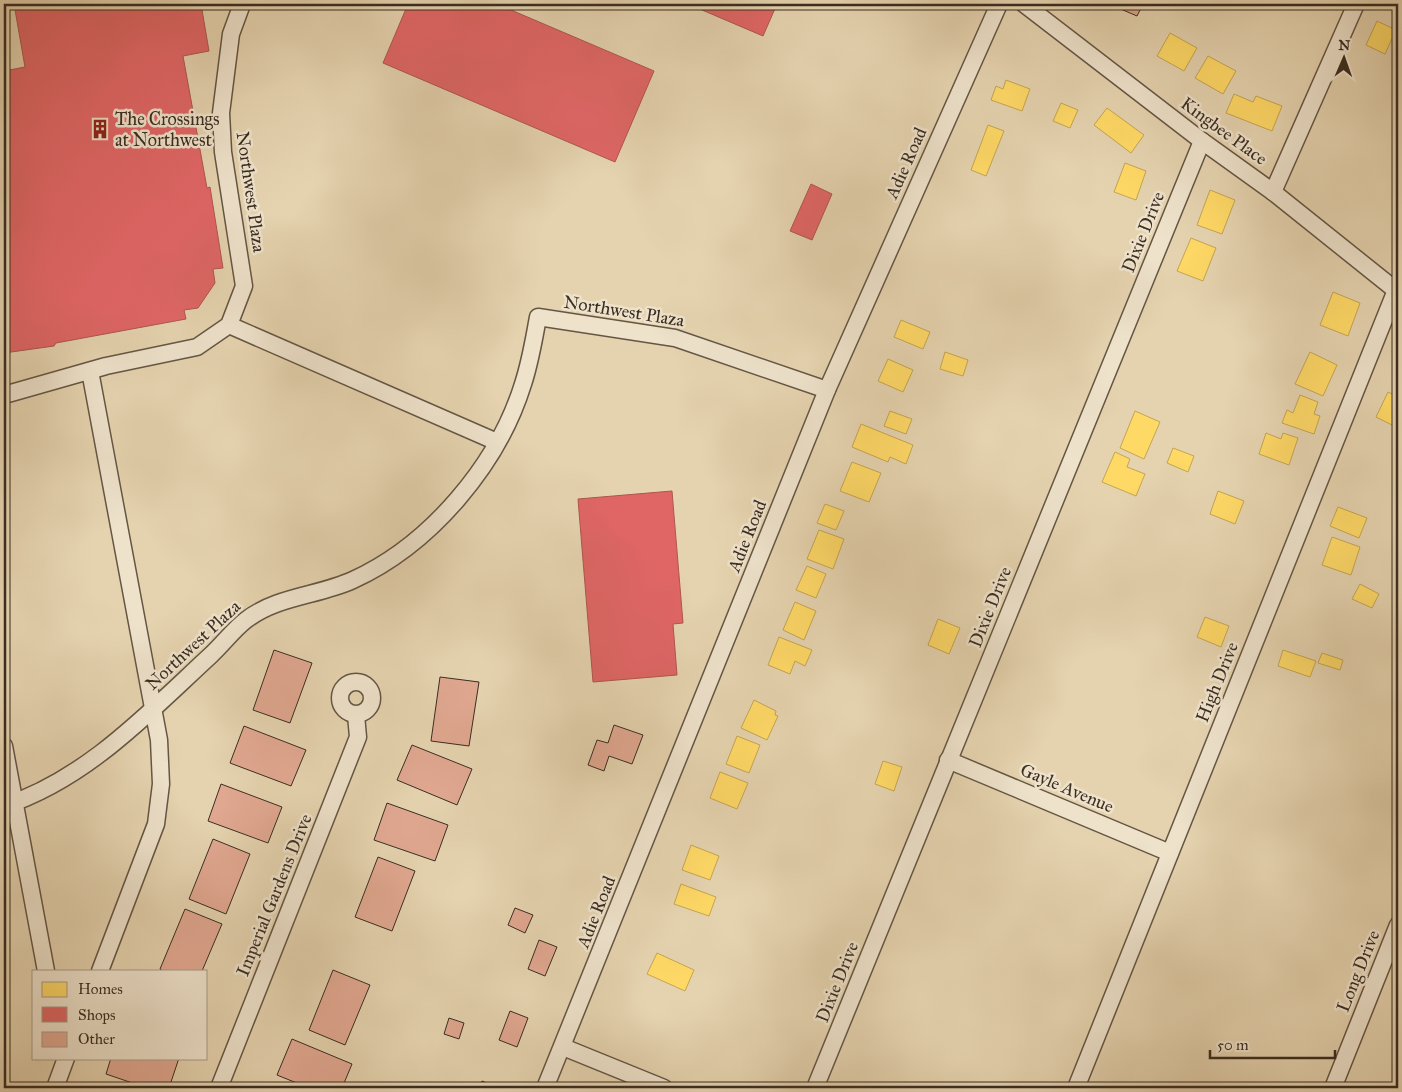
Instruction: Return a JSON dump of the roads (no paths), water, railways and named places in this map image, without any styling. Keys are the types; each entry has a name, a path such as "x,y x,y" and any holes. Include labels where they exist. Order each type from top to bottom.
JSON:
{"street":[{"name":"Northwest Plaza","path":"229,325 244,286 223,152 221,113 231,34 242,4"},
{"name":"Adie Road","path":"546,1088 827,390 998,4"},
{"name":"Kingbee Place","path":"1024,4 1202,141 1273,192 1397,291"},
{"path":"1273,192 1356,4"},
{"name":"Dixie Drive","path":"815,1088 1202,141"},
{"name":"High Drive","path":"1076,1088 1397,291"},
{"name":"Northwest Plaza","path":"9,804 89,762 132,730 253,615 294,597 340,586 385,563 422,536 464,492 497,442 523,385 538,318 675,338 827,390"},
{"path":"4,395 90,371 197,347 229,325 497,442"},
{"name":"Northwest Plaza","path":"90,371 159,740 161,784 156,824 100,970"},
{"name":"Imperial Gardens Drive","path":"219,1088 358,738 356,715"},
{"path":"4,746 9,804 46,970"},
{"name":"Gayle Avenue","path":"948,760 1170,853"},
{"name":"Long Drive","path":"1332,1088 1398,925"},
{"path":"563,1047 664,1088"},
{"path":"55,1088 64,1061"}],"place":[{"name":"The Crossings at Northwest","path":"100,129"}]}
